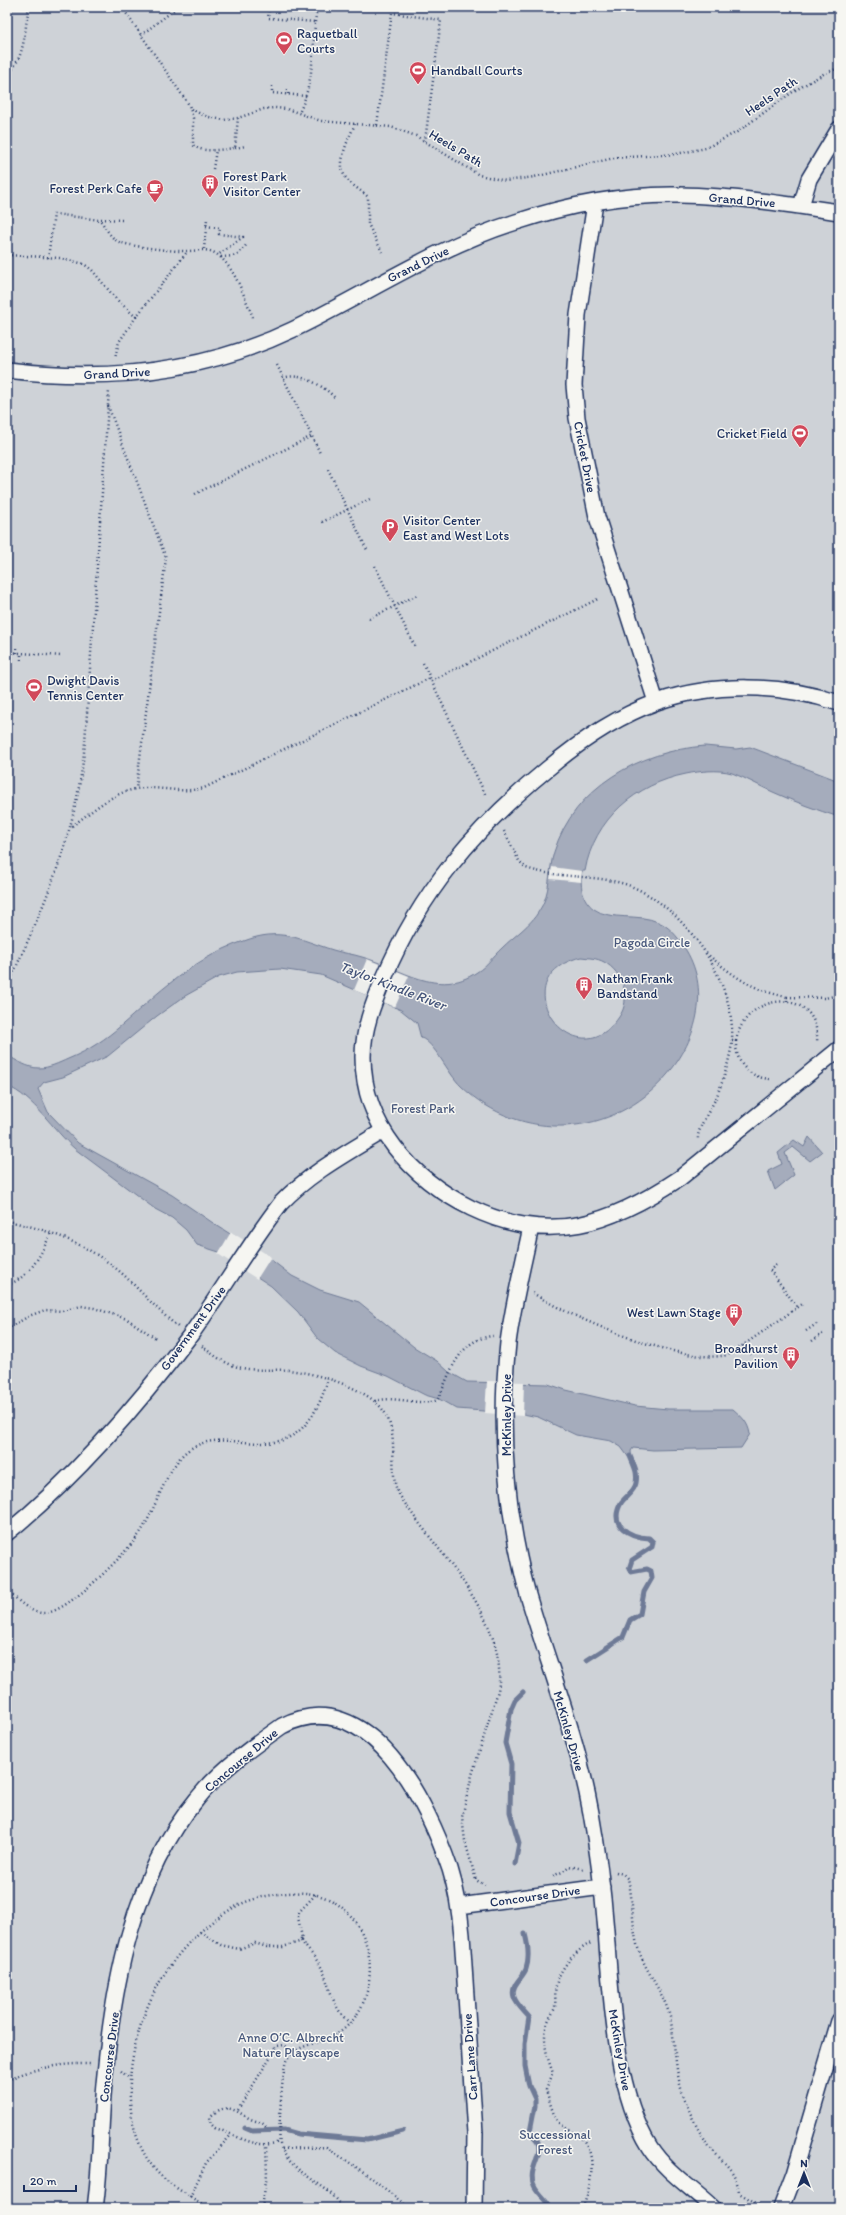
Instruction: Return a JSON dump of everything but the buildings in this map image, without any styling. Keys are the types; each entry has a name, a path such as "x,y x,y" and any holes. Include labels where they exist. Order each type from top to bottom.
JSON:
{"street":[{"path":"801,206 809,179 839,129"},
{"name":"Grand Drive","path":"7,370 69,375 134,374 198,363 228,355 291,330 404,270 468,239 514,222 595,202 676,195 735,198 839,212"},
{"name":"Cricket Drive","path":"595,202 578,315 574,386 577,418 597,517 656,702"},
{"path":"839,703 809,695 758,689 734,689 692,693 656,702 630,713 588,737 539,775 471,838 436,884 408,927 388,967 375,999 364,1038 364,1071 371,1102 383,1131 414,1170 434,1188 484,1214 512,1223 531,1227 552,1228 589,1224 612,1217 657,1194 685,1174 839,1049"},
{"name":"Government Drive","path":"7,1533 56,1489 130,1410 193,1332 281,1203 298,1186 319,1170 383,1131"},
{"name":"McKinley Drive","path":"531,1227 512,1318 506,1377 504,1418 506,1465 517,1548 528,1594 574,1742 591,1811 602,1887 615,2030 630,2104 640,2131 651,2150 666,2167 713,2208"},
{"name":"Concourse Drive","path":"95,2208 104,2084 112,2019 126,1949 141,1897 161,1852 184,1816 212,1783 248,1752 282,1726 294,1719 306,1717 334,1718 362,1729 382,1745 396,1762 417,1796 442,1847 450,1870 459,1906 602,1887"},
{"name":"Carr Lane Drive","path":"459,1906 473,2099 476,2168 474,2208"},
{"path":"781,2208 800,2154 839,2021"}],"path":[{"path":"7,76 18,62 22,50 29,7"},
{"path":"122,7 191,110 193,122 193,145 199,148 216,150 246,146"},
{"path":"141,35 178,7"},
{"path":"269,7 268,18 277,21 315,22"},
{"path":"299,113 306,96 312,73 317,7"},
{"path":"377,125 392,13 441,20 425,141"},
{"name":"Heels Path","path":"191,110 214,119 238,118 264,109 287,110 321,121 377,125 407,132 425,141 479,175 506,181 534,177 572,166 614,158 691,152 719,143 794,91 825,73 839,68"},
{"path":"272,86 272,93 306,96"},
{"path":"288,88 288,94"},
{"path":"235,148 238,118"},
{"path":"354,124 345,152 343,172 346,178 368,197 368,224 382,252"},
{"path":"213,169 216,150"},
{"path":"48,258 54,214 100,220 123,220"},
{"path":"204,249 207,219"},
{"path":"100,220 119,242 188,252 204,249 219,256 228,264 254,317"},
{"path":"206,226 220,228 219,234 243,237 219,256"},
{"path":"219,256 238,255 244,250 247,244"},
{"path":"115,358 120,342 136,317 188,252"},
{"path":"7,255 74,260 84,264 92,270 116,299 136,317"},
{"path":"276,365 320,453"},
{"path":"283,378 289,376 300,377 323,388 335,398"},
{"path":"7,987 42,912 72,826 83,767 109,390"},
{"path":"108,405 166,558 136,789"},
{"path":"194,494 312,436"},
{"path":"328,469 367,550"},
{"path":"322,522 372,498"},
{"path":"375,566 415,647"},
{"path":"369,619 419,594"},
{"path":"72,826 108,798 122,792 136,789 184,791 204,788 598,599"},
{"path":"17,645 17,653"},
{"path":"7,652 61,656"},
{"path":"20,660 21,653"},
{"path":"422,663 486,796"},
{"path":"504,831 522,865 532,870 581,876 622,884 651,897 674,914 704,951 720,981 727,1000 731,1022 731,1041 727,1068 720,1087 699,1131 698,1139"},
{"path":"704,951 747,984 766,992 788,997 819,998 839,996"},
{"path":"787,1001 788,997"},
{"path":"771,1079 755,1076 745,1069 737,1053 736,1041 743,1022 752,1011 767,1004 787,1001 800,1006 811,1016 816,1026 817,1043"},
{"path":"731,1041 736,1041"},
{"path":"7,1221 51,1233 87,1248 108,1262 177,1327"},
{"path":"7,1285 14,1282 40,1257 51,1233"},
{"path":"776,1265 770,1270 796,1308"},
{"path":"533,1293 602,1329 671,1350 695,1355 727,1355 744,1345 804,1303"},
{"path":"7,1329 29,1316 45,1310 62,1311 81,1306 94,1308 127,1319 157,1339"},
{"path":"806,1331 818,1323"},
{"path":"812,1341 825,1332"},
{"path":"375,1401 389,1398 428,1402 437,1400 454,1362 462,1351 484,1337 493,1336"},
{"path":"744,1345 751,1355"},
{"path":"204,1348 230,1364 242,1368 300,1372 328,1379 375,1401 386,1414 391,1430 394,1482 396,1491 468,1589 487,1625 498,1652 500,1680 498,1691 472,1774 462,1818 465,1841 476,1880 482,1885 488,1886"},
{"path":"7,1590 36,1612 51,1612 70,1601 116,1561 137,1536 150,1516 172,1471 184,1454 201,1445 211,1443 276,1442 296,1435 315,1413 328,1379"},
{"path":"548,1877 562,1872 569,1866 570,1868"},
{"path":"618,1872 623,1874 628,1879 640,1952 666,2004 678,2077 686,2102 702,2135 710,2147 730,2168 738,2185 739,2193 765,2208"},
{"path":"208,2208 160,2175 142,2149 131,2112 129,2079 142,2025 154,1995 173,1962 200,1932 224,1913 248,1901 286,1893 316,1894 328,1898 348,1913 363,1936 370,1970 366,1994 350,2024 339,2034 294,2052 285,2062 283,2068 279,2142 296,2167 331,2192 343,2208"},
{"path":"316,1894 299,1912 298,1917 302,1931 301,1941 323,1970 327,1988 339,2013 350,2024"},
{"path":"200,1932 221,1945 239,1949 255,1943 275,1947 301,1941"},
{"path":"583,2208 592,2169 589,2146 559,2123 555,2117 546,2090 553,2073 545,2049 545,2040 547,2023 555,2006 556,1982 563,1968 578,1951 591,1943"},
{"path":"238,2110 277,2046 284,2045 294,2052"},
{"path":"7,2080 45,2067 63,2064 94,2064"},
{"path":"119,2070 129,2079"},
{"path":"266,2127 263,2123 253,2120 238,2110 229,2108 220,2110 210,2117 211,2124 215,2128 256,2145 266,2146 279,2142"},
{"path":"190,2197 206,2163 231,2135"},
{"path":"262,2208 267,2174 266,2146"},
{"path":"282,2148 326,2147 368,2175 409,2208"}],"green space":[{"name":"Forest Park","path":"7,7 839,7 839,2208 7,2208"}],"water":[{"name":"Taylor Kindle River","path":"705,746 736,749 750,747 839,781 839,817 814,809 732,773 703,771 668,779 650,786 634,795 608,820 598,835 590,852 585,871 582,871 581,887 586,901 594,909 601,913 650,919 669,929 682,943 692,963 697,979 699,996 693,1029 687,1046 678,1061 667,1075 645,1096 621,1111 594,1121 567,1126 539,1125 511,1118 485,1105 461,1086 431,1046 421,1038 417,1023 401,1010 321,975 280,969 237,972 219,977 185,996 157,1016 108,1056 63,1077 44,1082 38,1089 48,1112 78,1143 172,1195 270,1259 292,1276 320,1290 359,1302 414,1347 437,1361 449,1372 467,1382 548,1384 566,1390 635,1406 668,1409 733,1409 742,1417 750,1434 741,1448 653,1450 633,1448 631,1451 632,1462 621,1447 611,1441 576,1435 538,1417 523,1414 457,1409 439,1399 425,1395 388,1376 361,1366 335,1353 318,1339 298,1312 271,1286 219,1252 197,1245 186,1230 172,1218 155,1209 75,1149 35,1106 17,1091 7,1086 7,1055 19,1062 39,1068 54,1065 83,1052 110,1035 169,984 195,965 224,949 257,937 269,935 289,936 336,951 362,957 405,974 434,982 448,983 462,980 484,967 536,916 546,897 552,859 564,829 577,809 593,791 612,776 633,765 680,749","holes":["581,957 593,958 611,966 621,979 625,994 623,1010 619,1017 601,1034 583,1038 566,1032 552,1019 545,1002 546,984 557,968"]},
{"path":"809,1137 822,1152 810,1161 793,1147 785,1153 794,1175 775,1190 768,1171 782,1164 778,1153 794,1140 804,1147"}],"pier":[{"path":"552,867 582,871 581,882 550,879"},
{"path":"367,959 409,976 395,1007 354,990"},
{"path":"231,1232 271,1257 257,1279 218,1254"},
{"path":"487,1381 524,1382 523,1416 485,1413"}],"waterway":[{"path":"587,1660 623,1637 630,1620 640,1614 644,1592 652,1578 651,1571 647,1569 631,1572 629,1569 632,1560 652,1547 653,1542 649,1538 628,1533 619,1524 617,1518 621,1503 632,1491 636,1483 636,1472 630,1456"},
{"path":"515,1864 519,1843 510,1812 511,1764 505,1743 511,1709 515,1700 523,1692"},
{"path":"525,1934 528,1951 527,1965 526,1969 515,1985 513,1993 516,2002 529,2017 525,2044 525,2066 529,2086 535,2099 530,2132 538,2142 539,2147 532,2179 535,2188 551,2208"},
{"path":"245,2128 252,2131 284,2130 298,2134 367,2140 403,2131"}],"place":[{"name":"Raquetball Courts","path":"284,55"},
{"name":"Handball Courts","path":"418,85"},
{"name":"Forest Park Visitor Center","path":"210,198"},
{"name":"Forest Perk Cafe","path":"155,203"},
{"name":"Cricket Field","path":"800,448"},
{"name":"Visitor Center East and West Lots","path":"390,542"},
{"name":"Dwight Davis Tennis Center","path":"34,702"},
{"name":"Nathan Frank Bandstand","path":"584,1000"},
{"name":"West Lawn Stage","path":"734,1327"},
{"name":"Broadhurst Pavilion","path":"791,1370"}],"park label":[{"name":"Pagoda Circle","path":"652,942"},
{"name":"Anne O’C. Albrecht Nature Playscape","path":"291,2044"},
{"name":"Successional Forest","path":"555,2142"}]}
